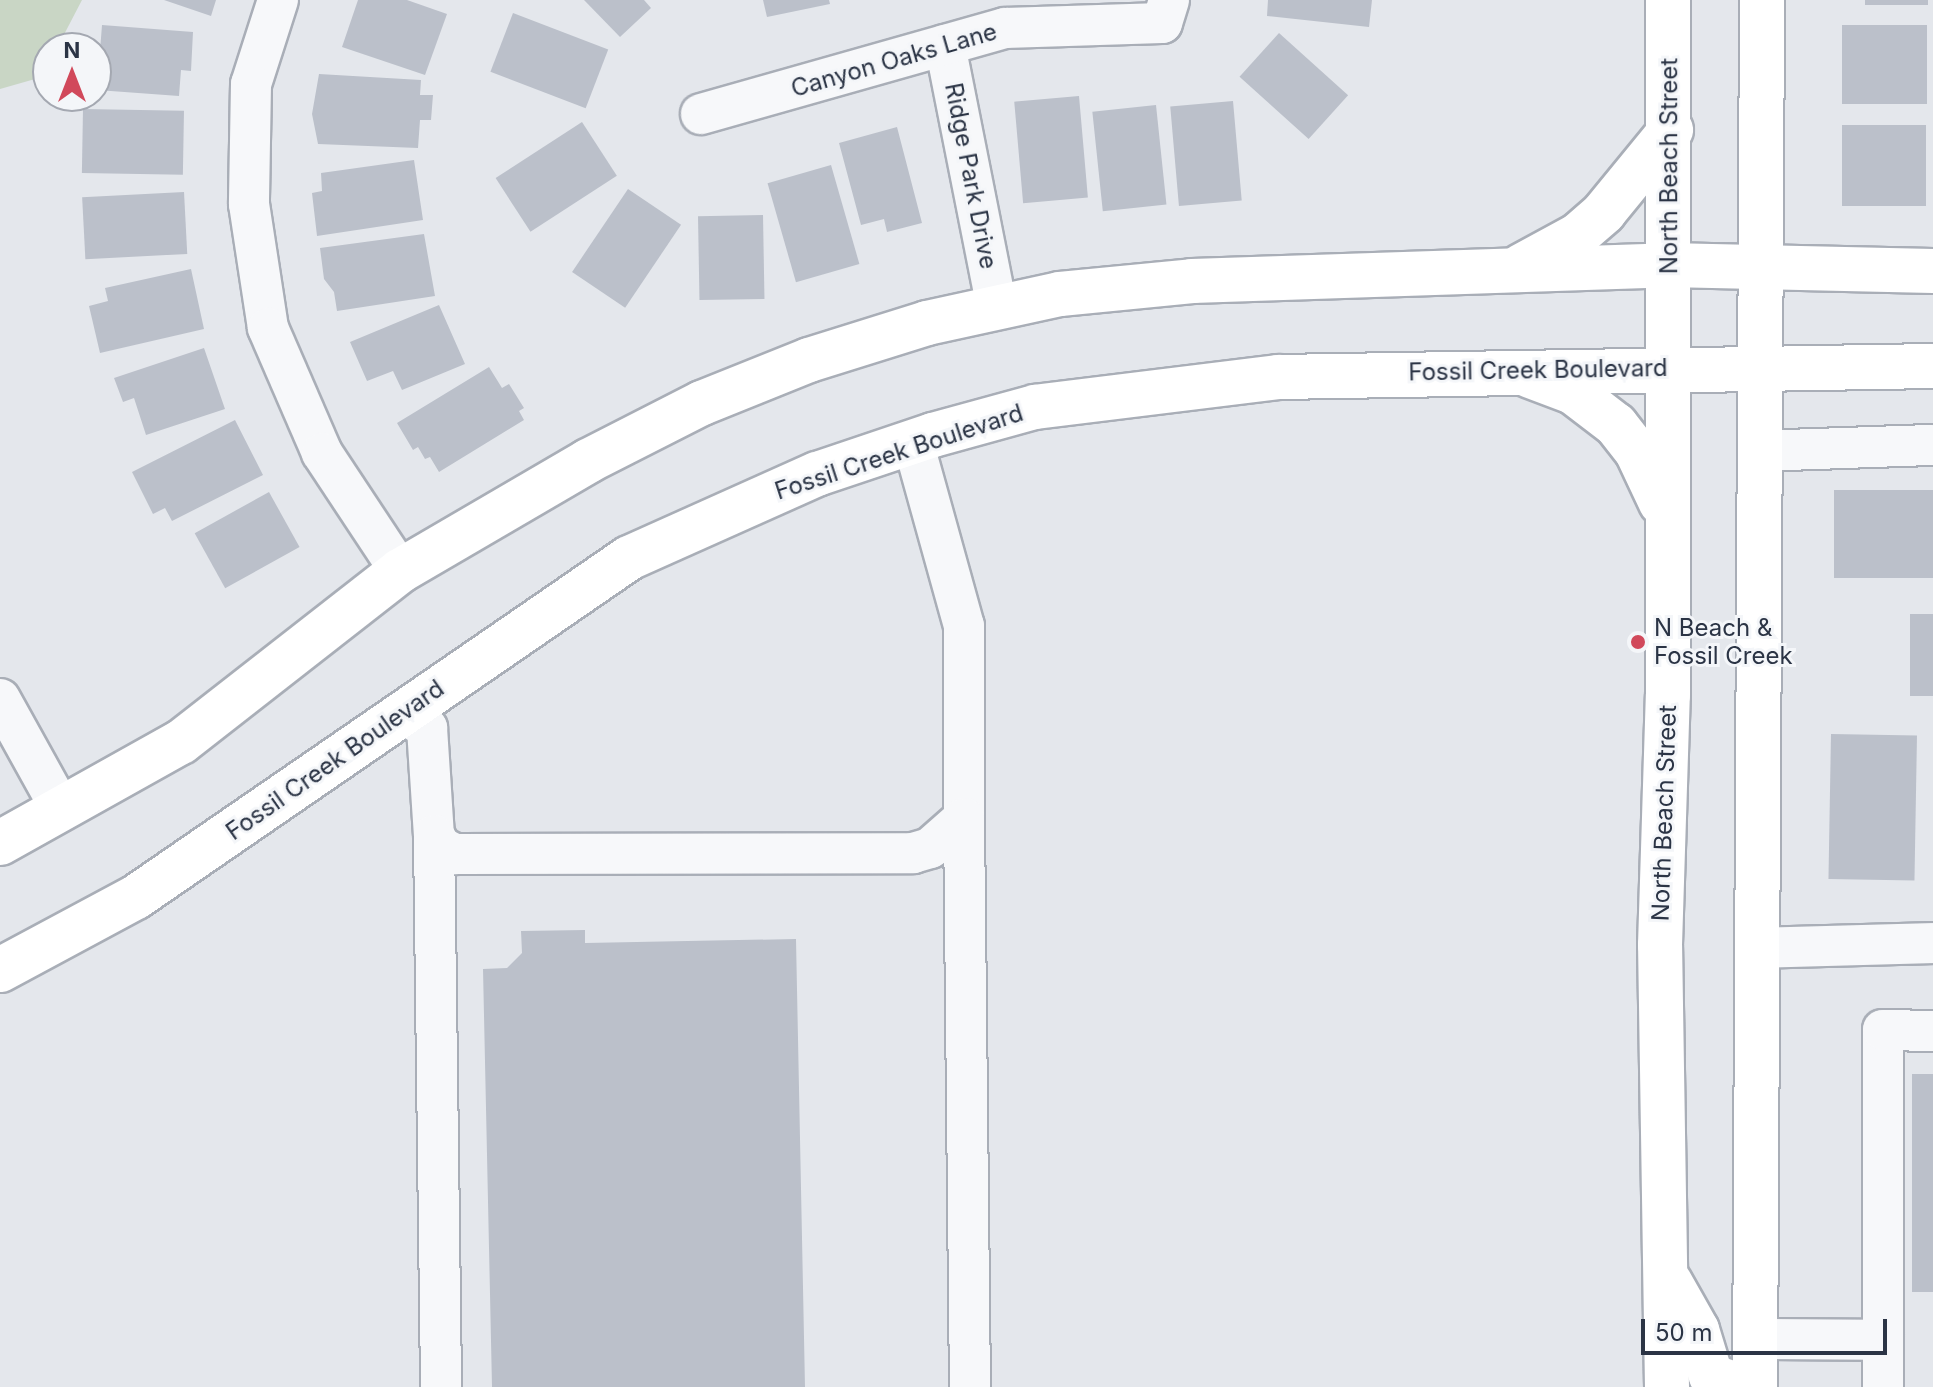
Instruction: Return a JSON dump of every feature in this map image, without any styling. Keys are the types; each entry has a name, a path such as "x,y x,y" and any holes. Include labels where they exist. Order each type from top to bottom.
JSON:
{"main road":[{"name":"North Beach Street","path":"1667,1387 1660,945 1668,695 1665,513 1671,130 1668,0"},
{"path":"1755,1387 1762,0"},
{"path":"1514,270 1578,235 1604,212 1671,130"},
{"path":"0,842 181,742 400,571 588,461 702,403 809,360 927,323 1060,294 1192,281 1669,265 1933,271"},
{"name":"Fossil Creek Boulevard","path":"0,970 136,897 629,558 817,474 913,442 1035,407 1156,389 1278,377 1668,366 1933,366"},
{"path":"1516,371 1573,392 1616,425 1637,452 1665,513"},
{"path":"1665,1273 1697,1330 1711,1376 1743,1387"}],"street":[{"path":"278,0 251,84 249,204 268,328 322,453 400,571"},
{"name":"Canyon Oaks Lane","path":"701,114 1005,28 1162,23 1169,0"},
{"name":"Ridge Park Drive","path":"945,45 997,308"},
{"path":"913,442 964,626 970,1387"},
{"path":"1758,451 1933,445"},
{"path":"0,699 61,809"},
{"path":"403,714 427,728 431,742 441,1387"},
{"path":"434,835 441,847 455,854 913,853 930,848 964,818"},
{"path":"1756,948 1933,943"},
{"path":"1883,1387 1883,1030 1933,1031"},
{"path":"1755,1339 1883,1340"}],"green space":[{"path":"0,0 82,0 65,32 32,32 32,80 0,89"}],"building":[{"path":"164,0 216,0 211,16"},
{"path":"358,0 407,0 447,14 425,75 342,47"},
{"path":"584,0 644,0 651,8 620,37"},
{"path":"763,0 829,0 830,4 767,17"},
{"path":"1268,0 1372,0 1369,27 1267,16"},
{"path":"1865,0 1928,0 1928,5 1865,5"},
{"path":"513,13 608,50 586,108 490,72"},
{"path":"102,25 193,32 191,71 181,70 179,96 112,91 112,32 101,32"},
{"path":"1842,25 1927,25 1927,104 1842,104"},
{"path":"1279,33 1348,95 1309,139 1240,77"},
{"path":"319,74 421,80 420,95 433,95 431,120 420,120 418,148 318,144 312,114"},
{"path":"1079,96 1088,198 1023,203 1014,102"},
{"path":"1233,101 1242,201 1179,206 1170,106"},
{"path":"1156,105 1166,204 1103,211 1092,112"},
{"path":"184,111 183,175 82,173 83,112"},
{"path":"582,122 617,176 530,232 496,178"},
{"path":"1842,125 1926,125 1926,206 1842,206"},
{"path":"897,127 922,223 887,232 884,219 861,225 839,143"},
{"path":"414,160 423,220 317,236 312,193 322,191 321,173"},
{"path":"831,165 859,264 796,282 768,183"},
{"path":"628,189 681,225 625,308 572,272"},
{"path":"184,192 187,254 85,259 82,197"},
{"path":"763,215 764,299 699,300 698,216"},
{"path":"424,234 435,296 337,311 334,292 324,279 320,248"},
{"path":"191,269 204,329 100,353 89,306 108,301 105,288"},
{"path":"439,305 465,364 402,390 393,371 367,381 350,342"},
{"path":"204,348 225,409 146,435 134,398 123,402 114,378"},
{"path":"489,367 502,388 509,384 524,408 519,411 524,420 439,472 430,457 425,459 418,447 413,450 397,423"},
{"path":"235,420 263,475 172,521 165,508 153,514 132,472"},
{"path":"1834,490 1933,490 1933,578 1834,578"},
{"path":"269,492 300,547 225,588 195,533"},
{"path":"1910,614 1933,614 1933,696 1910,696"},
{"path":"1831,734 1917,736 1914,880 1828,879"},
{"path":"585,930 585,943 796,939 805,1387 492,1387 483,969 507,968 522,953 521,931"},
{"path":"1912,1074 1933,1074 1933,1292 1912,1292"}],"place":[{"name":"N Beach & Fossil Creek","path":"1638,642"}]}
